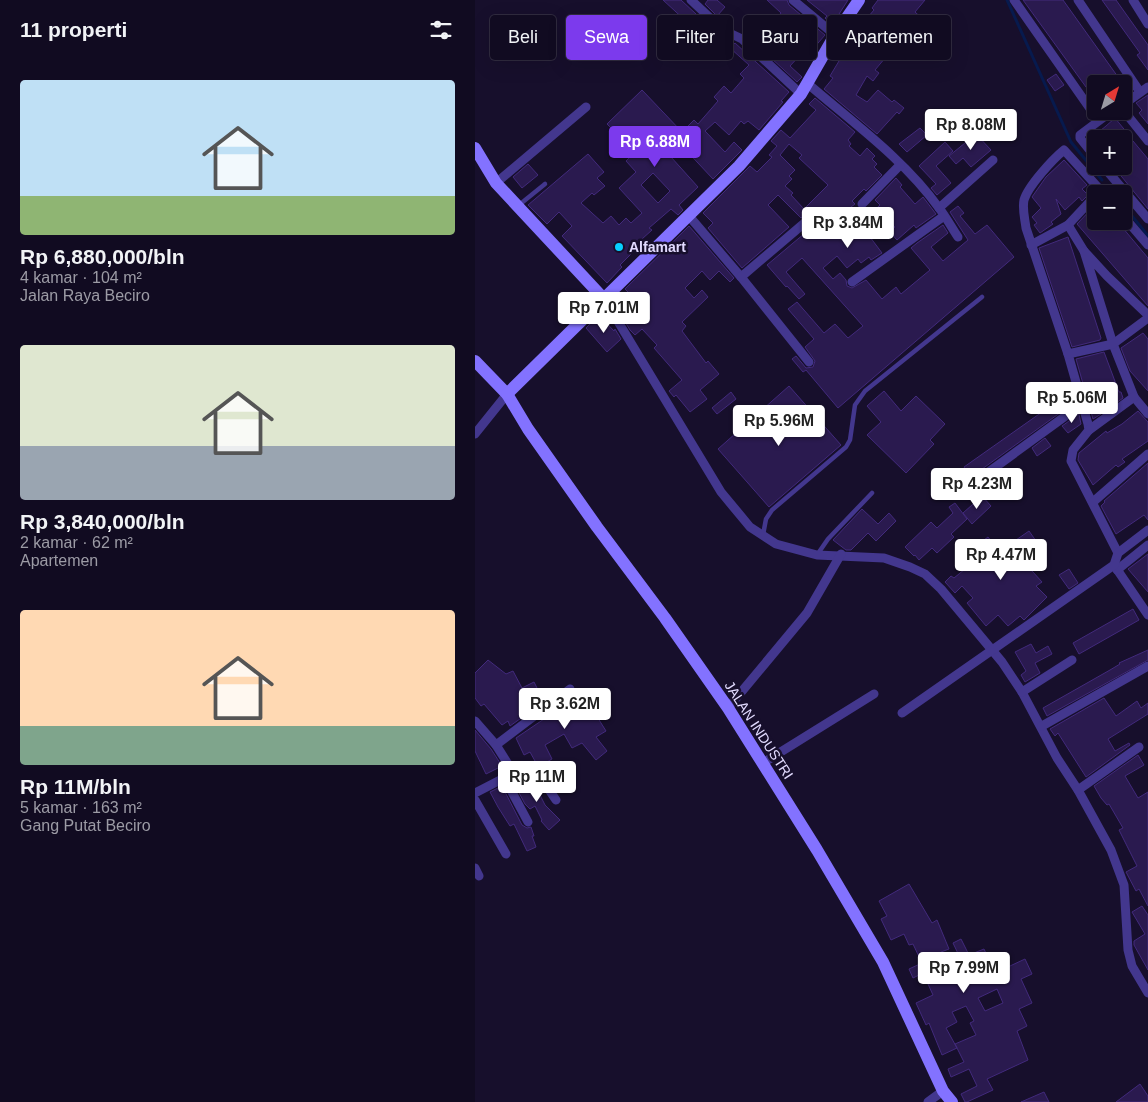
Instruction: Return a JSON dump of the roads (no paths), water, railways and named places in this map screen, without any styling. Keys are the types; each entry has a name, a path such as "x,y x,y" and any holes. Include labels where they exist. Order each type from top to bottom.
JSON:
{"street":[{"path":"691,0 721,28 741,39 900,165 942,212 959,237"},
{"path":"793,0 827,28"},
{"path":"849,15 859,0"},
{"path":"1014,0 1087,104"},
{"path":"1078,0 1140,92"},
{"path":"1133,0 1148,24"},
{"path":"475,434 507,394 605,300 739,166 804,88 827,49"},
{"path":"1133,97 1148,86"},
{"path":"496,183 586,107"},
{"path":"1087,147 1080,138 1080,135 1098,120"},
{"path":"1131,120 1148,141"},
{"path":"475,148 496,183 605,300 721,492 750,527 776,544 817,555 841,554 884,558 910,566 925,574 993,650 1022,692 1042,726 1057,758 1078,790 1111,850 1124,885 1128,950 1131,966 1148,993"},
{"path":"1089,430 1068,354 1025,228 1025,200 1031,186 1066,150 1093,185"},
{"path":"852,282 942,212 993,160"},
{"path":"862,204 900,165"},
{"path":"1111,175 1148,219"},
{"path":"1031,245 1067,225 1087,205"},
{"path":"741,277 815,214"},
{"path":"689,216 809,362"},
{"path":"1067,225 1084,251 1148,317 1113,344 1068,354"},
{"path":"1132,226 1148,245"},
{"path":"1084,251 1113,344 1133,398 1148,414"},
{"name":"JALAN INDUSTRI","path":"475,361 507,394 528,429 728,708 883,962 943,1091 952,1102"},
{"path":"1133,398 1089,430 1073,450 1071,461 1118,553 1116,568 1147,611"},
{"path":"968,486 1082,404"},
{"path":"1093,502 1148,454"},
{"path":"1118,553 1148,530"},
{"path":"902,713 1148,545"},
{"path":"728,708 807,613 841,554"},
{"path":"1022,692 1072,660"},
{"path":"1042,726 1148,666"},
{"path":"496,745 570,689"},
{"path":"763,764 874,694"},
{"path":"475,721 496,745 513,772"},
{"path":"1078,790 1139,747"},
{"path":"475,793 505,779 513,772 528,767 535,768 556,800"},
{"path":"505,779 528,822"},
{"path":"475,800 506,854"},
{"path":"928,1102 943,1091"}],"lane":[{"path":"518,206 545,184"},
{"path":"763,535 766,519 772,510 847,446 850,440 855,405 865,391 981,297"},
{"path":"817,555 828,539 873,493"}],"waterway":[{"path":"1007,0 1071,142 1102,180"},
{"path":"1132,216 1148,236"}],"place":[{"name":"Alfamart","path":"619,247"}]}
